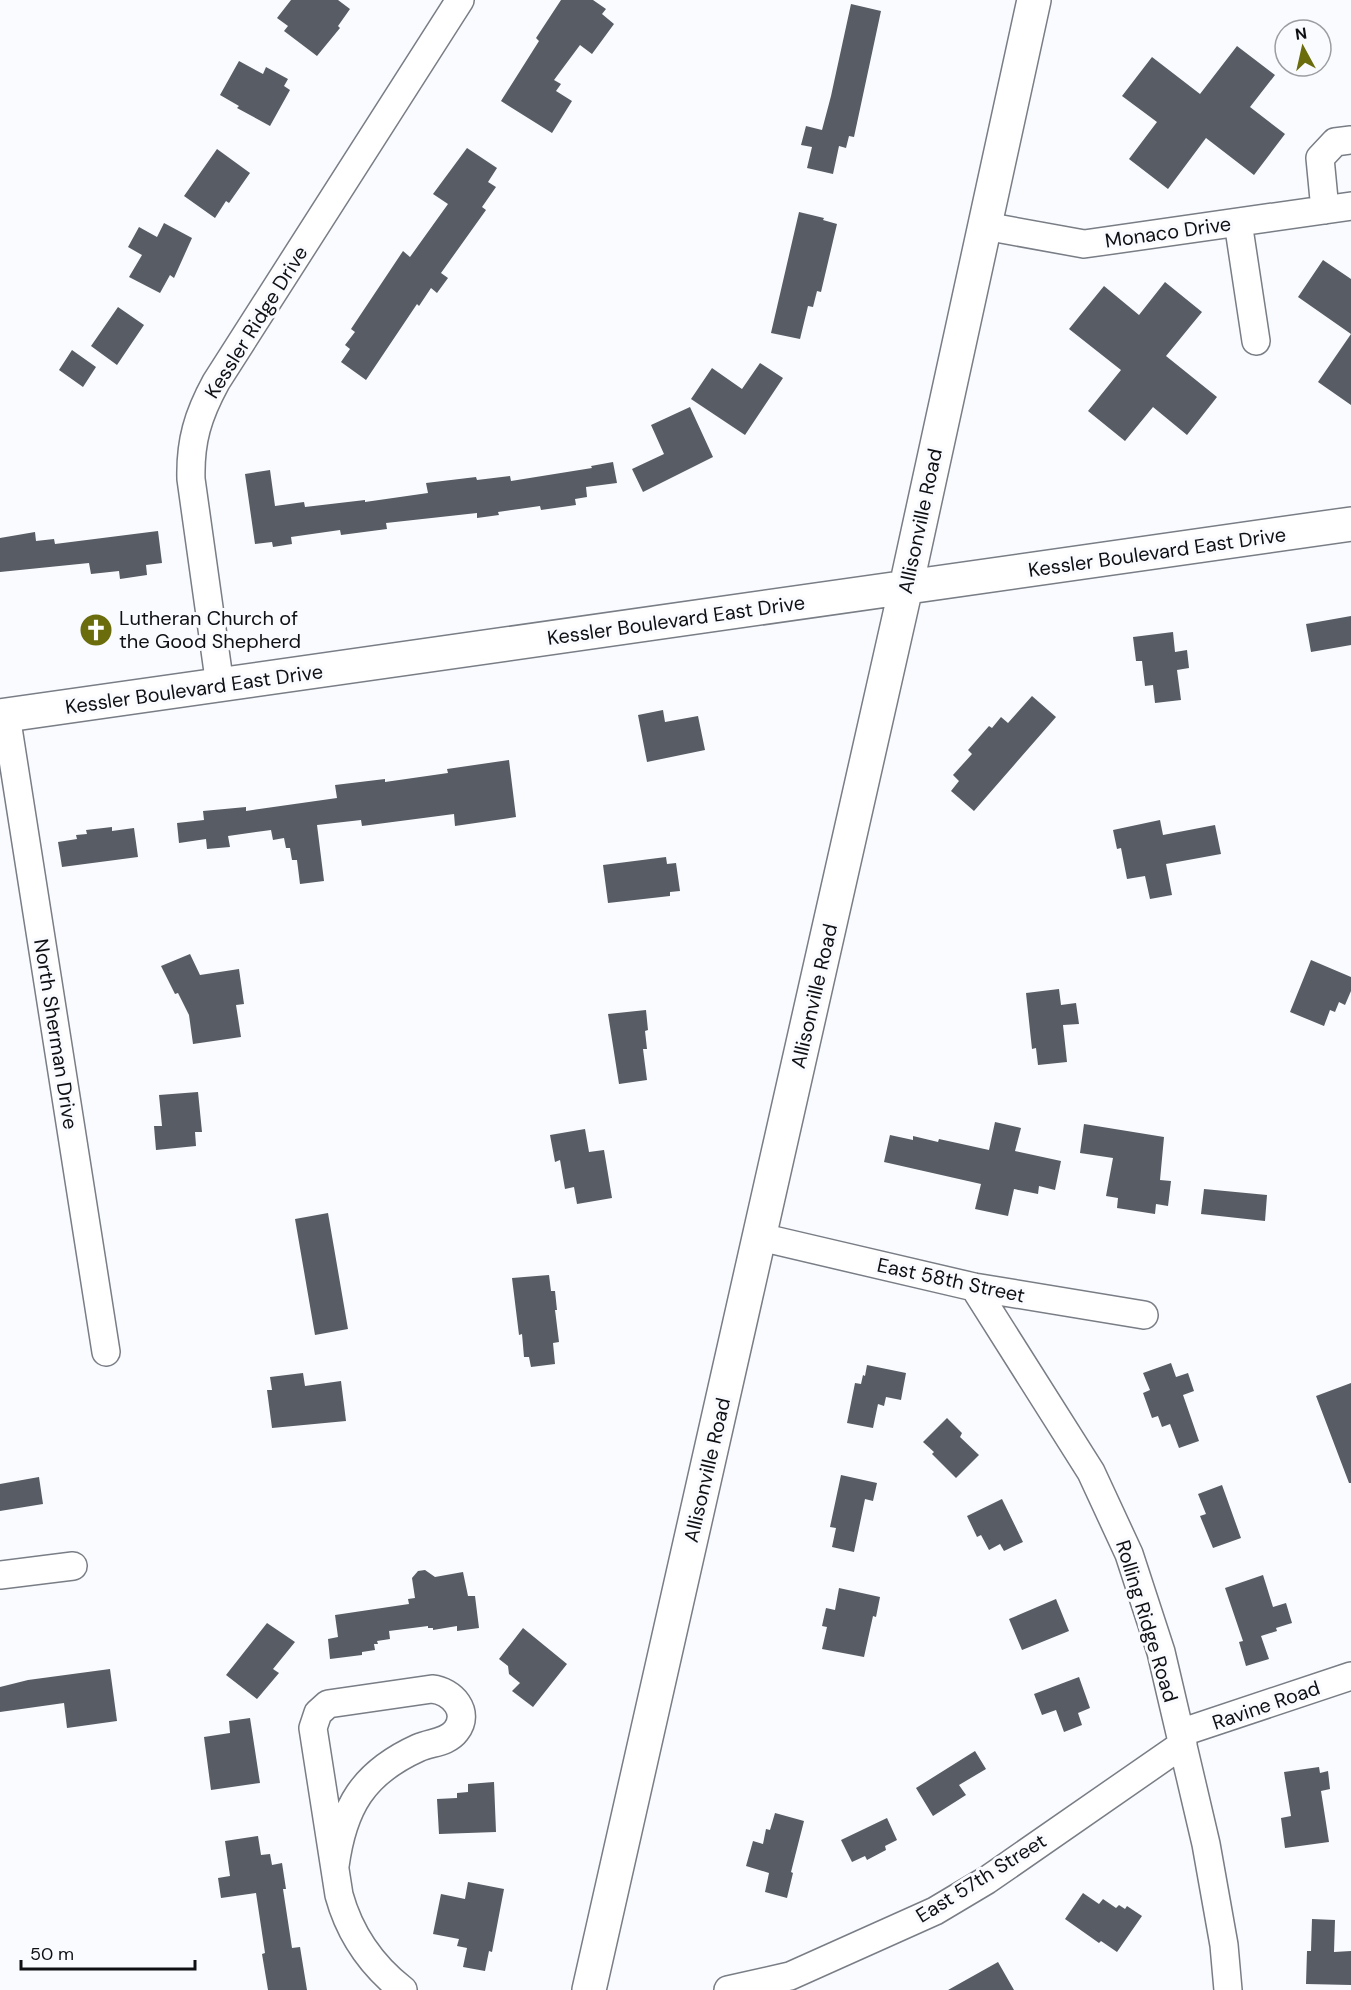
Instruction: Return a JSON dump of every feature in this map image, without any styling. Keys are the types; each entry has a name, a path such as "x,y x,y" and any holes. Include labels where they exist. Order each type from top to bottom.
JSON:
{"main road":[{"name":"Allisonville Road","path":"589,1990 906,587 1034,0"},
{"name":"Kessler Boulevard East Drive","path":"3,716 1351,524"}],"street":[{"name":"Kessler Ridge Drive","path":"220,686 191,479 191,457 197,423 216,382 460,0"},
{"path":"1338,208 1320,158 1335,142 1351,140"},
{"name":"Monaco Drive","path":"985,226 1084,244 1338,208"},
{"path":"1238,222 1256,341"},
{"name":"North Sherman Drive","path":"3,716 106,1352"},
{"name":"East 58th Street","path":"760,1237 974,1287 1144,1315"},
{"name":"Rolling Ridge Road","path":"974,1287 1091,1472 1130,1554 1151,1620 1182,1738 1212,1876 1224,1944 1228,1990"},
{"path":"0,1575 74,1566"},
{"name":"Ravine Road","path":"1182,1738 1351,1676"},
{"path":"335,1866 344,1821 354,1801 374,1775 391,1761 421,1747 445,1740 457,1730 461,1713 459,1705 448,1694 432,1689 328,1704 318,1713 313,1728 335,1866 344,1911 360,1945 376,1967 403,1990"},
{"name":"East 57th Street","path":"728,1990 790,1976 935,1911 987,1880 1182,1738"}],"building":[{"path":"291,0 338,0 350,9 338,26 340,28 317,56 284,31 288,26 277,18"},
{"path":"561,0 593,0 606,9 602,14 614,24 592,54 580,45 554,80 561,84 556,91 572,101 552,133 501,101 539,41 536,38"},
{"path":"851,4 881,11 854,137 849,136 846,148 839,146 833,174 807,168 812,147 801,145 806,126 822,130"},
{"path":"1237,46 1273,73 1273,78 1250,107 1285,134 1254,175 1206,138 1168,189 1129,159 1157,122 1122,96 1152,57 1200,94"},
{"path":"239,61 263,74 266,67 288,79 284,86 290,90 270,126 237,108 239,106 220,95"},
{"path":"467,148 497,168 488,182 496,187 482,207 486,210 441,273 448,278 437,293 431,288 419,306 417,304 366,380 341,362 350,349 345,345 355,332 351,329 403,251 410,257 448,204 433,194"},
{"path":"217,149 250,173 229,203 226,201 215,218 184,196"},
{"path":"799,212 824,218 823,220 837,224 821,292 817,291 813,307 808,306 800,339 771,333"},
{"path":"164,223 192,238 174,278 170,275 160,293 129,277 142,255 128,247 139,227 157,237"},
{"path":"1323,260 1351,279 1351,334 1298,297"},
{"path":"1165,282 1202,312 1166,356 1217,397 1187,435 1153,407 1125,441 1088,411 1121,370 1069,329 1104,286 1139,315"},
{"path":"118,307 144,325 117,365 91,346"},
{"path":"1351,334 1351,405 1318,382"},
{"path":"72,350 96,367 83,387 59,370"},
{"path":"760,363 783,378 745,435 691,399 712,368 742,389"},
{"path":"690,407 713,457 643,492 632,469 664,454 651,425"},
{"path":"613,462 617,483 586,487 587,497 575,499 576,505 541,510 540,506 498,512 499,515 477,518 477,513 386,523 387,529 341,535 340,530 291,537 292,544 273,547 272,542 255,544 245,474 270,470 275,506 304,502 305,507 365,500 365,502 428,493 426,483 476,477 477,480 510,476 511,481 592,468 591,466"},
{"path":"158,531 162,563 146,565 147,575 120,579 119,571 91,574 89,563 0,572 0,538 35,532 36,541 54,539 55,544"},
{"path":"1351,616 1351,645 1311,652 1306,624"},
{"path":"1173,632 1175,652 1187,650 1189,668 1177,670 1181,700 1155,703 1153,685 1145,686 1142,661 1136,661 1133,637"},
{"path":"1032,696 1056,717 974,811 951,791 959,781 953,775 972,754 968,750 989,726 992,728 1001,717 1008,723"},
{"path":"663,710 665,722 698,716 705,750 647,762 638,715"},
{"path":"509,760 516,817 455,826 454,814 362,826 361,820 317,825 324,881 300,884 297,860 292,860 290,848 286,848 284,838 273,840 271,830 228,836 230,847 207,849 206,839 179,843 177,823 204,820 203,811 246,807 246,811 337,798 335,785 385,779 385,782 448,773 447,769"},
{"path":"1160,820 1163,835 1215,825 1221,854 1166,864 1172,895 1150,899 1145,876 1127,879 1121,848 1117,849 1113,830"},
{"path":"112,827 112,831 134,828 138,857 62,867 58,842 77,839 76,835 87,834 86,830"},
{"path":"666,857 667,864 676,863 680,891 670,892 670,896 608,903 603,865"},
{"path":"190,954 200,975 239,969 244,1004 236,1005 241,1037 193,1044 189,1015 161,966"},
{"path":"1311,960 1351,977 1351,991 1345,1005 1339,1002 1335,1012 1330,1010 1324,1026 1290,1012"},
{"path":"1059,989 1061,1005 1076,1003 1079,1024 1063,1025 1067,1062 1038,1065 1036,1048 1032,1049 1026,993"},
{"path":"646,1010 647,1049 643,1049 647,1080 619,1084 608,1014"},
{"path":"198,1092 202,1132 195,1132 196,1146 156,1150 154,1126 162,1126 159,1095"},
{"path":"995,1122 1021,1128 1015,1151 1061,1161 1055,1190 1039,1186 1038,1194 1014,1189 1008,1216 975,1209 981,1184 884,1162 890,1135 913,1140 913,1136 938,1142 939,1139 989,1150"},
{"path":"1084,1124 1164,1137 1160,1180 1171,1181 1168,1206 1156,1204 1155,1214 1117,1208 1118,1198 1106,1196 1113,1158 1080,1153"},
{"path":"585,1129 589,1152 604,1150 612,1198 577,1204 574,1187 565,1189 560,1160 555,1162 550,1135"},
{"path":"1204,1189 1267,1195 1265,1221 1201,1214"},
{"path":"328,1213 348,1329 315,1335 295,1219"},
{"path":"549,1275 551,1291 555,1291 557,1310 555,1310 559,1342 553,1343 555,1364 531,1367 529,1357 524,1357 522,1334 519,1335 512,1278"},
{"path":"1171,1363 1176,1377 1188,1373 1194,1391 1183,1395 1199,1441 1179,1448 1170,1424 1162,1427 1158,1416 1152,1418 1143,1393 1150,1390 1143,1373"},
{"path":"867,1365 906,1373 901,1400 886,1397 884,1406 878,1404 873,1428 847,1423 855,1383 861,1384"},
{"path":"303,1373 305,1386 341,1381 346,1421 272,1428 267,1390 272,1390 270,1377"},
{"path":"1351,1383 1351,1483 1349,1483 1316,1396"},
{"path":"947,1418 962,1433 960,1437 979,1455 956,1478 923,1442"},
{"path":"841,1475 877,1483 873,1501 865,1499 854,1552 832,1547 836,1528 830,1527"},
{"path":"39,1477 43,1504 0,1511 0,1484"},
{"path":"1222,1485 1241,1538 1213,1548 1200,1516 1206,1514 1198,1494"},
{"path":"1002,1499 1023,1542 1004,1551 1000,1544 989,1550 981,1535 977,1537 967,1516"},
{"path":"425,1570 435,1577 463,1572 468,1596 475,1596 479,1628 457,1631 457,1626 433,1630 428,1626 389,1631 390,1639 377,1641 378,1644 374,1644 375,1650 362,1652 362,1655 330,1659 328,1639 338,1637 335,1615 409,1604 408,1599 415,1598 412,1578 418,1571"},
{"path":"1263,1575 1273,1607 1286,1603 1292,1623 1261,1636 1269,1659 1246,1666 1239,1642 1243,1641 1225,1588"},
{"path":"839,1588 880,1597 876,1617 873,1616 864,1657 822,1649 827,1627 822,1626 826,1608 835,1610"},
{"path":"1056,1599 1069,1631 1022,1650 1009,1619"},
{"path":"267,1623 295,1642 273,1669 279,1673 257,1699 226,1675"},
{"path":"523,1628 567,1664 533,1707 512,1691 520,1683 509,1674 508,1666 499,1659"},
{"path":"110,1669 117,1721 67,1728 64,1703 0,1712 0,1687 28,1680"},
{"path":"1079,1677 1090,1708 1078,1713 1082,1725 1064,1732 1056,1710 1042,1715 1034,1694"},
{"path":"250,1718 260,1783 211,1790 204,1737 230,1733 229,1721"},
{"path":"975,1751 986,1769 959,1785 966,1795 933,1816 916,1788"},
{"path":"1319,1767 1320,1773 1328,1771 1330,1789 1321,1791 1329,1842 1285,1848 1281,1818 1291,1816 1284,1772"},
{"path":"494,1782 496,1832 439,1834 437,1799 457,1798 457,1793 468,1792 468,1784"},
{"path":"775,1813 804,1821 787,1898 765,1892 769,1873 746,1866 753,1841 763,1844 766,1829 770,1830"},
{"path":"887,1818 897,1840 885,1846 886,1850 867,1860 865,1856 852,1862 841,1840"},
{"path":"258,1836 261,1855 270,1854 272,1865 282,1863 286,1889 283,1889 292,1948 300,1947 307,1990 268,1990 256,1893 221,1898 218,1878 230,1876 225,1841"},
{"path":"468,1882 504,1889 492,1952 489,1951 485,1971 463,1967 467,1948 457,1946 459,1939 433,1934 441,1894 465,1899"},
{"path":"1083,1893 1099,1904 1103,1899 1116,1908 1119,1905 1125,1909 1127,1906 1142,1916 1117,1952 1101,1941 1099,1943 1065,1919"},
{"path":"1312,1919 1335,1920 1334,1952 1351,1951 1351,1985 1306,1984 1307,1951 1311,1951"},
{"path":"998,1962 1014,1990 948,1990"}],"place":[{"name":"Lutheran Church of the Good Shepherd","path":"96,630"}]}
